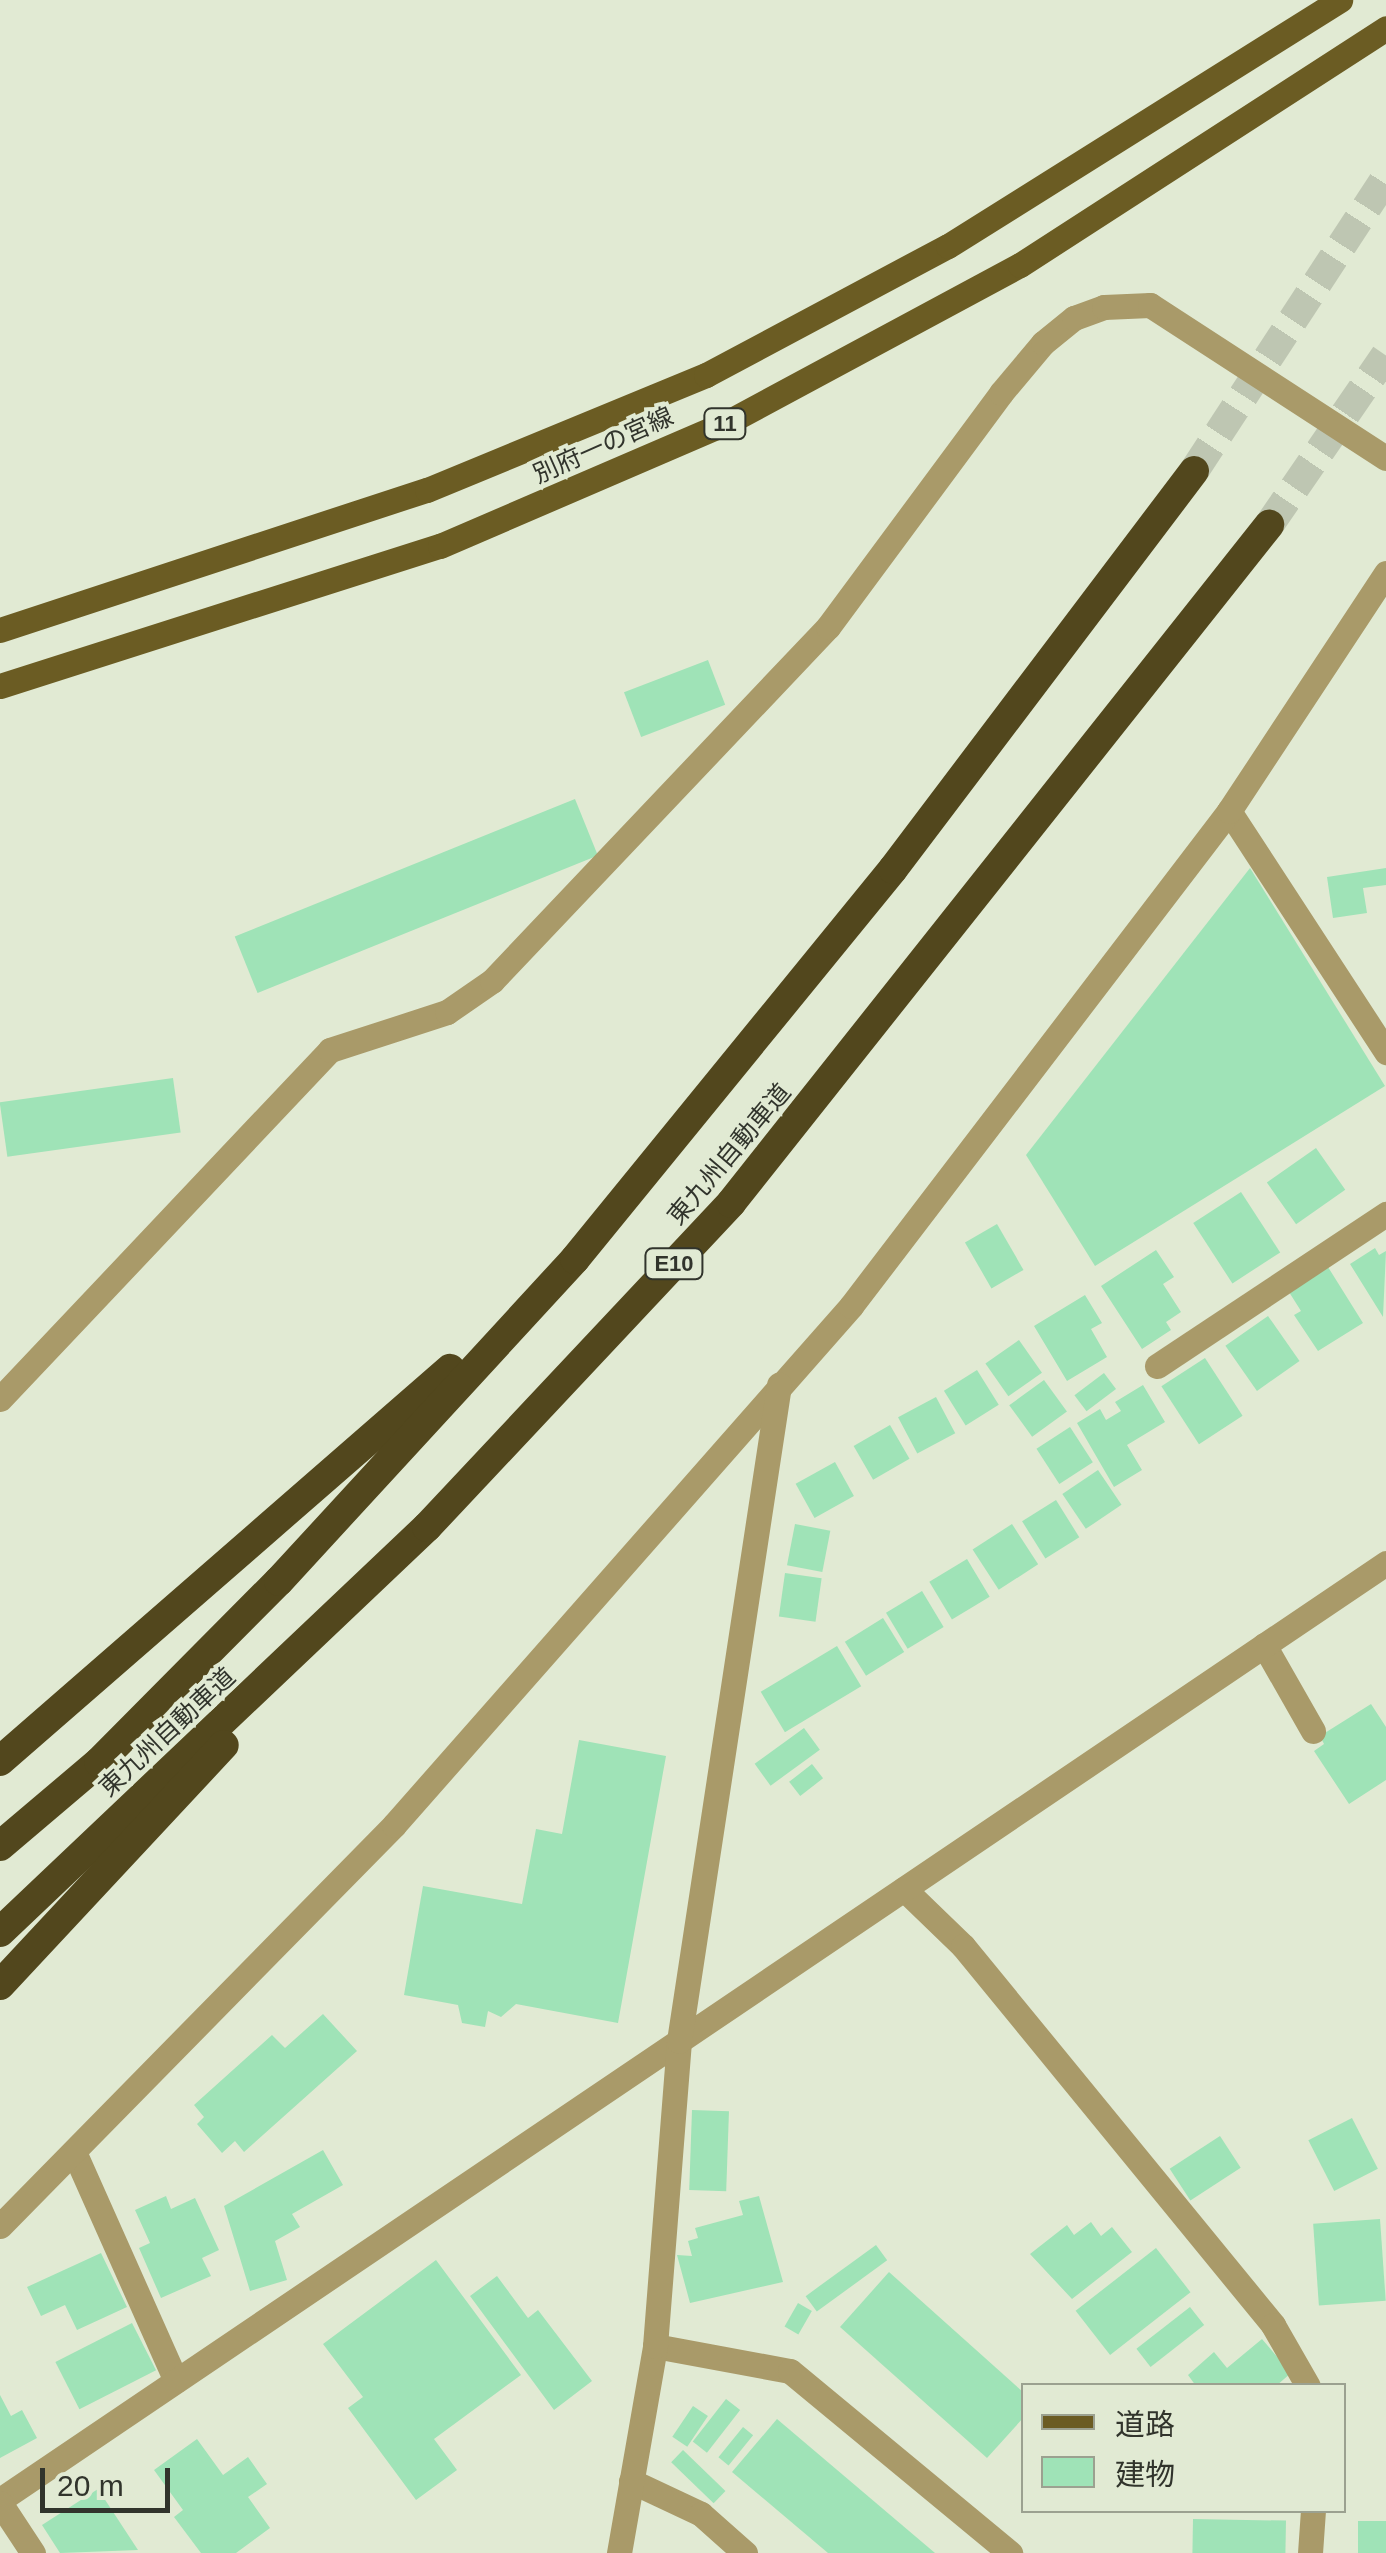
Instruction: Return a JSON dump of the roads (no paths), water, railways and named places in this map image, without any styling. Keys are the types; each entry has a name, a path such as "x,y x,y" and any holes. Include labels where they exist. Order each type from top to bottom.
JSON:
{"highway":[{"name":"東九州自動車道","path":"0,1846 99,1762 279,1581 575,1260 893,868 1194,471"},
{"name":"東九州自動車道","path":"0,1932 427,1527 731,1204 1270,526"},
{"path":"0,1761 575,1260"},
{"path":"0,1986 427,1527"}],"main road":[{"name":"別府一の宮線","path":"0,630 427,490 706,375 948,246 1340,0"},
{"name":"別府一の宮線","path":"0,686 440,546 730,421 1020,266 1386,28"}],"street":[{"path":"0,1399 330,1050 448,1012 492,981 828,627 1001,392 1042,343 1074,318 1104,307 1150,305 1386,458"},
{"path":"0,2226 75,2154 394,1825 780,1382 851,1306 1230,812 1386,573"},
{"path":"1230,812 1386,1052"},
{"path":"1157,1366 1386,1214"},
{"path":"619,2553 655,2346 678,2041 780,1382"},
{"path":"33,2553 0,2501 1386,1563"},
{"path":"1264,1645 1312,1731"},
{"path":"904,1889 963,1946 1273,2325 1306,2383"},
{"path":"75,2154 176,2381"},
{"path":"655,2346 790,2370 1010,2553"},
{"path":"631,2481 700,2514 745,2553"},
{"path":"1310,2553 1313,2513"}],"tunnel":[{"path":"1194,471 1386,178"},
{"path":"1269,525 1386,355"}]}
